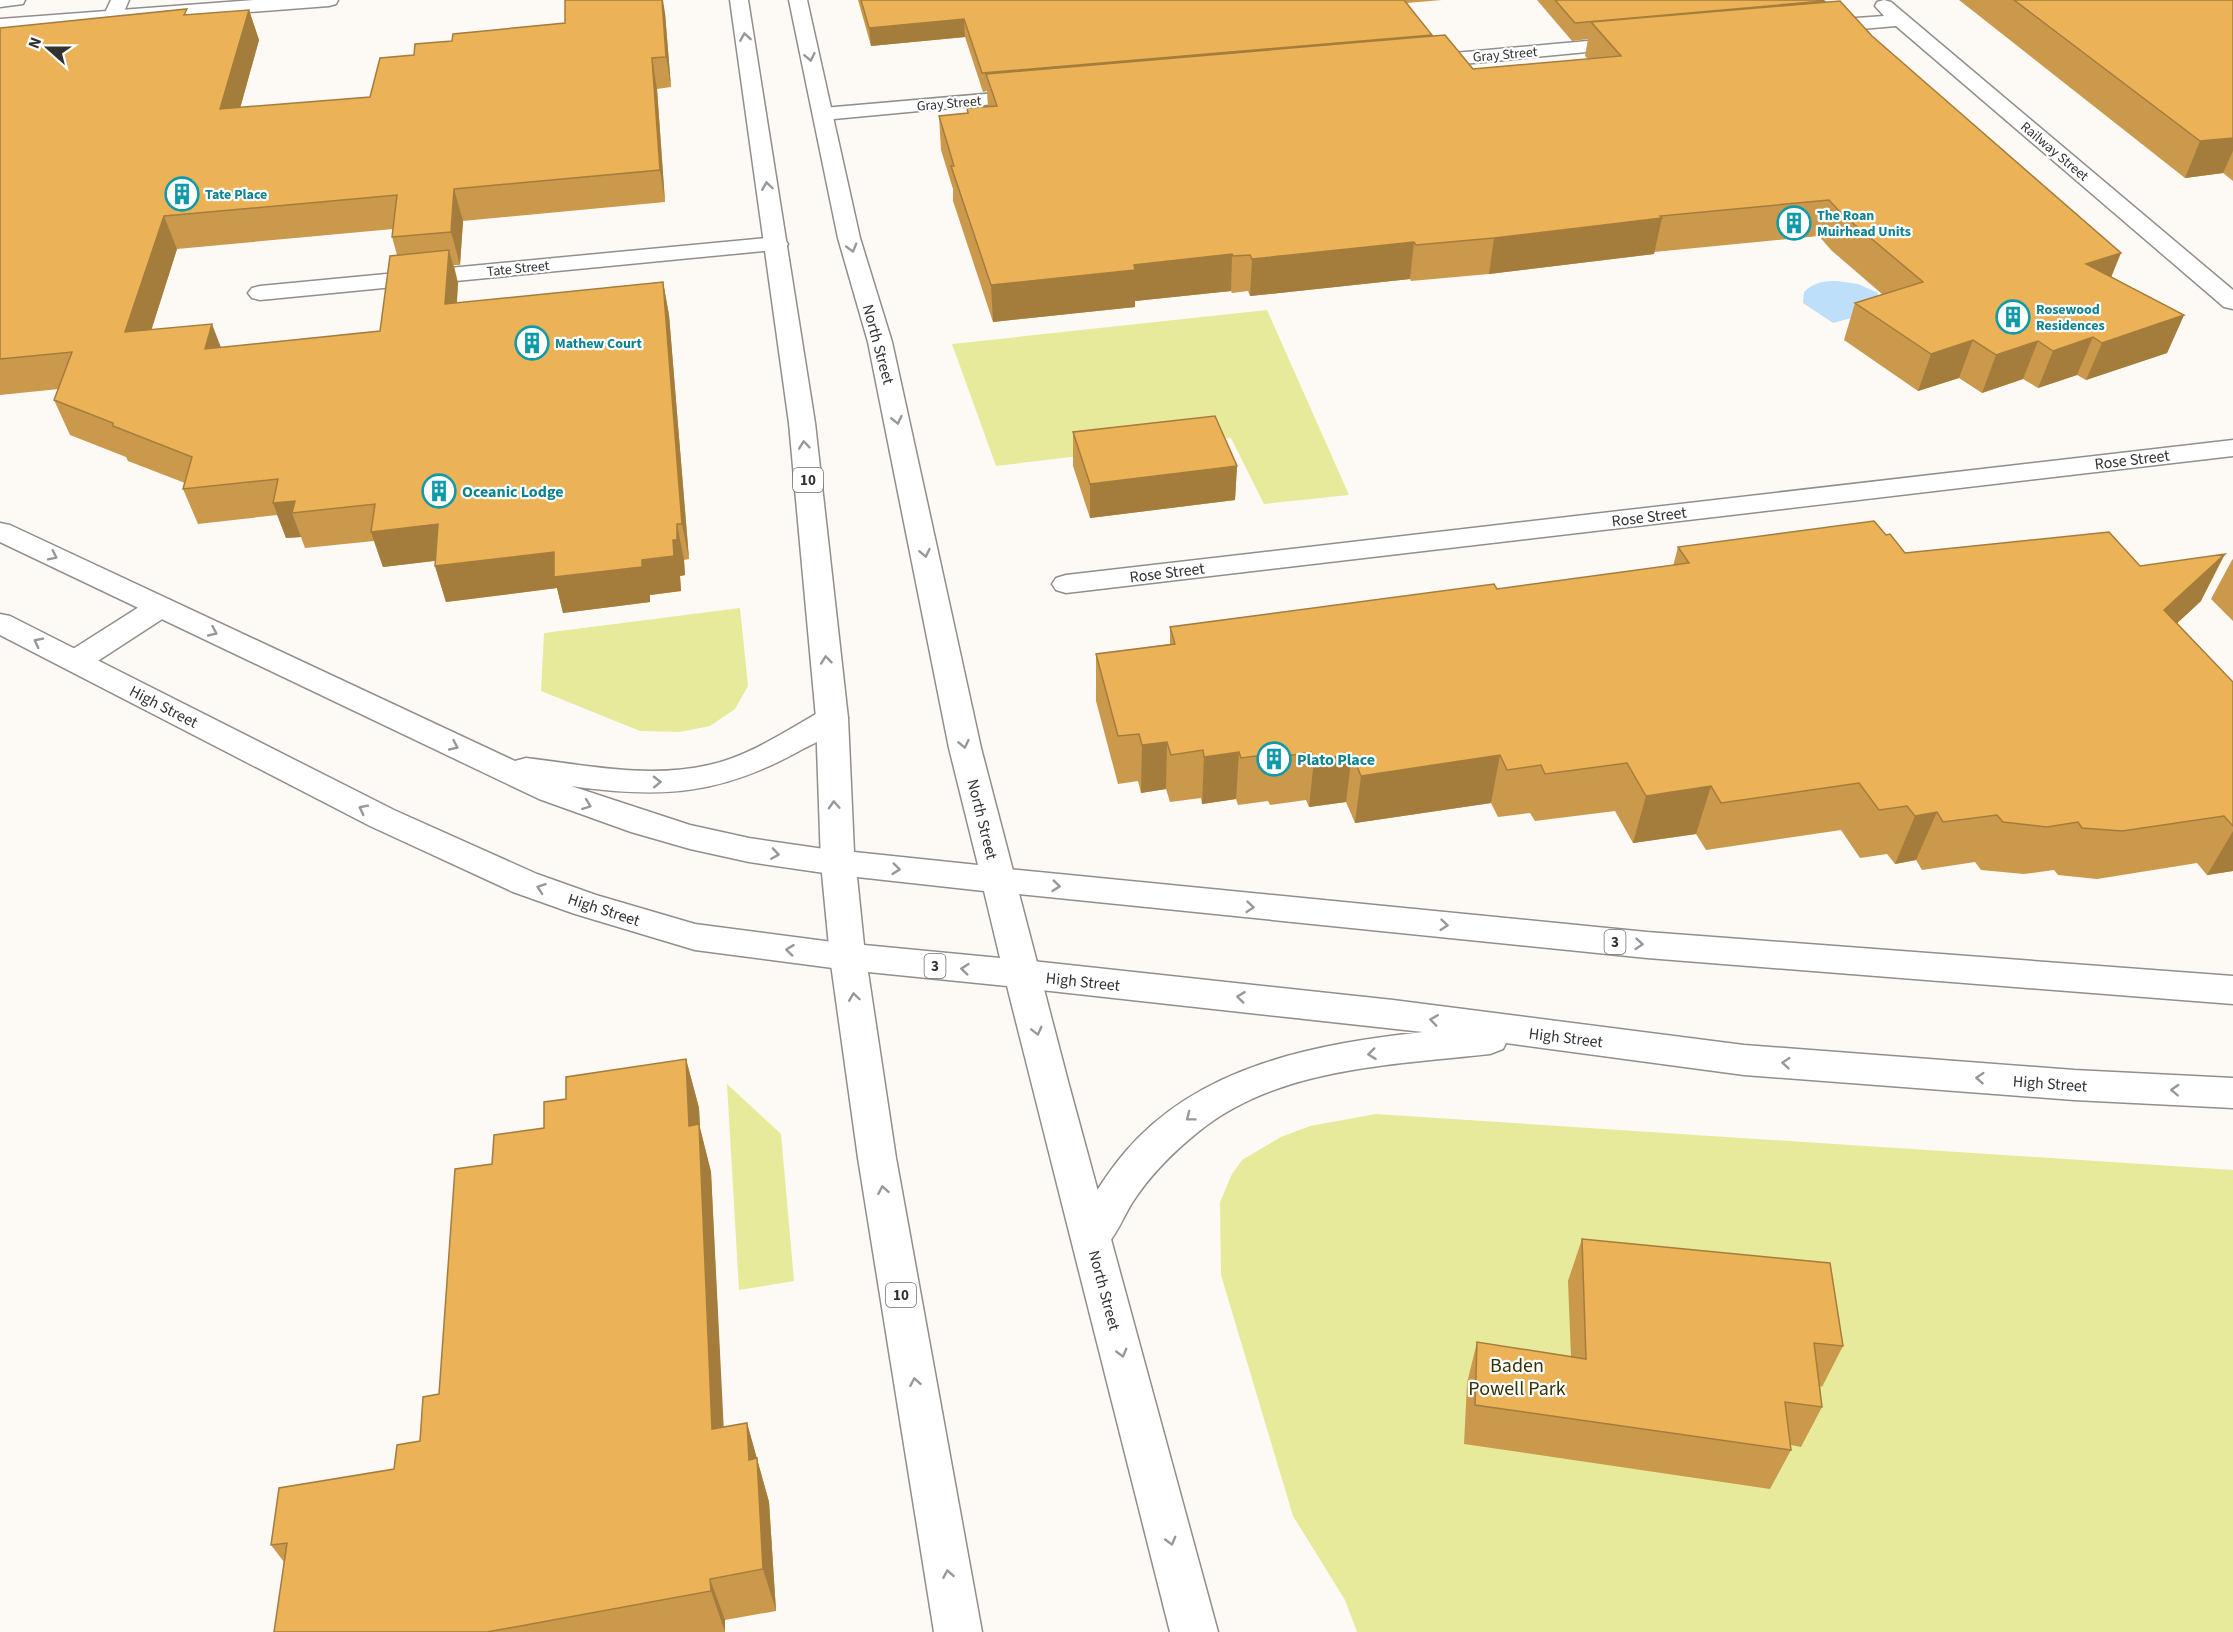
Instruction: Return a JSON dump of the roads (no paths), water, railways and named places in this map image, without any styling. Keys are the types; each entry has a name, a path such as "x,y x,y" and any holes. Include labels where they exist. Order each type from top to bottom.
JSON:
{"main road":[{"path":"0,1 16,0"},
{"path":"0,25 116,8 329,0"},
{"name":"10","path":"739,0 802,423 832,718 838,863 848,957 877,1158 958,1632"},
{"name":"North Street","path":"798,0 849,238 885,364 965,748 1194,1632"},
{"name":"Railway Street","path":"1876,0 2233,302"},
{"path":"1794,29 1900,20"},
{"name":"Gray Street","path":"1404,63 1652,42"},
{"name":"Gray Street","path":"823,114 1051,94"},
{"name":"Tate Street","path":"260,293 776,244"},
{"name":"Rose Street","path":"1066,584 2233,448"},
{"path":"0,531 495,765 594,808 736,848 838,863"},
{"path":"76,661 160,607"},
{"name":"High Street","path":"0,623 382,819 525,883 587,905 695,937 848,957 1393,1014 1744,1060 2062,1084 2233,1093"},
{"path":"495,765 641,782 692,780 761,758 832,718"},
{"name":"3","path":"838,863 1647,945 2233,990"},
{"path":"1091,1235 1117,1193 1148,1154 1204,1107 1252,1081 1311,1062 1534,1033"}],"water":[{"path":"1837,281 1858,284 1878,293 1878,299 1892,307 1833,323 1803,303 1804,292 1815,284"}],"place":[{"name":"Tate Place","path":"182,194"},
{"name":"The Roan Muirhead Units","path":"1794,223"},
{"name":"Rosewood Residences","path":"2013,317"},
{"name":"Mathew Court","path":"532,343"},
{"name":"Oceanic Lodge","path":"439,491"},
{"name":"Plato Place","path":"1274,759"}],"park label":[{"name":"Baden Powell Park","path":"1517,1376"}]}
